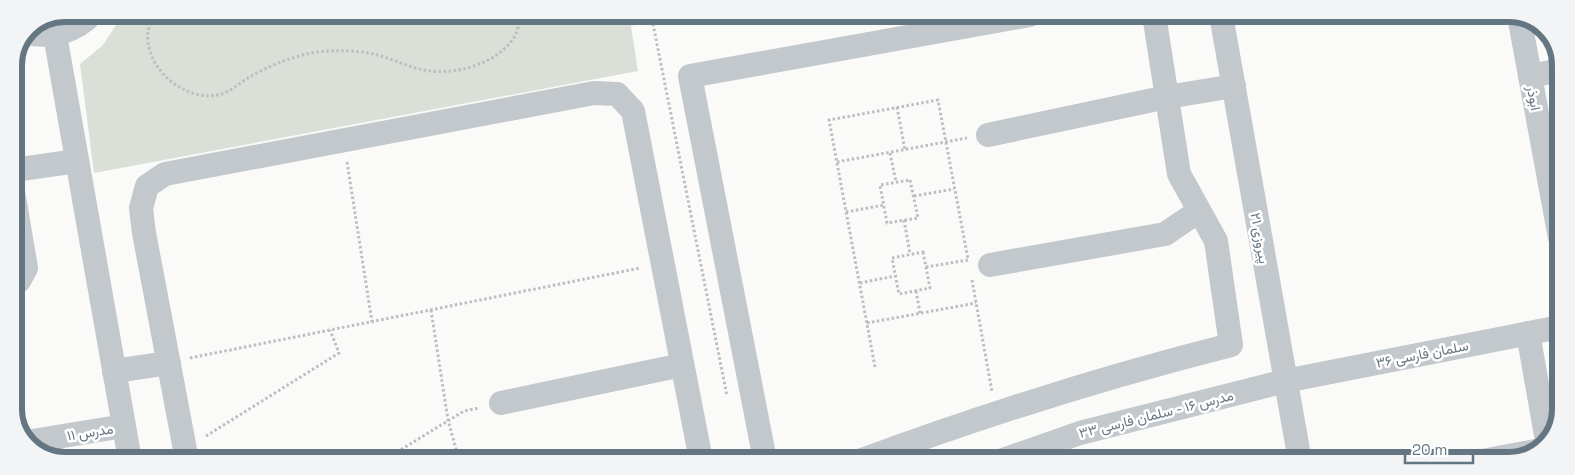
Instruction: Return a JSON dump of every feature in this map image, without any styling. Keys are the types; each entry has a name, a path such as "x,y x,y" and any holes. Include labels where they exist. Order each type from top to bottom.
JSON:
{"street":[{"path":"35,36 55,35 72,30 83,22"},
{"path":"763,452 690,76 991,22"},
{"path":"885,452 996,413 1084,385 1231,345 1216,241 1179,174 1155,22"},
{"name":"پیروزی ۲۱","path":"1222,22 1298,452"},
{"name":"ابوذر","path":"1520,24 1552,195"},
{"path":"55,35 129,452"},
{"path":"1530,76 1552,72"},
{"path":"988,135 1167,97 1234,86"},
{"path":"186,452 144,233 142,208 148,186 165,174 594,93 617,94 633,111 699,452"},
{"path":"22,169 77,161"},
{"path":"975,267 1164,234 1199,211"},
{"path":"23,247 26,268 23,274"},
{"name":"سلمان فارسی ۳۶","path":"1285,382 1552,328"},
{"path":"1528,333 1545,432"},
{"path":"114,371 169,362"},
{"path":"501,403 682,365"},
{"name":"مدرس ۱۶ - سلمان فارسی ۳۳","path":"1026,452 1080,433 1285,382"},
{"name":"مدرس ۱۱","path":"36,440 124,426"}],"path":[{"path":"152,22 148,31 149,44 152,57 159,69 168,79 188,92 211,95 223,93 273,65 317,52 346,51 376,54 409,66 439,72 469,68 495,55 506,46 515,35 519,22"},
{"path":"653,22 728,402"},
{"path":"875,367 829,120 938,100 954,189 975,267 976,303 996,413"},
{"path":"897,107 905,150"},
{"path":"837,162 988,135"},
{"path":"344,140 372,322"},
{"path":"890,153 896,182"},
{"path":"910,180 914,196 918,218 887,223 880,185 910,180"},
{"path":"914,196 954,189"},
{"path":"846,212 884,205"},
{"path":"904,220 910,254"},
{"path":"923,252 926,267 930,288 899,294 892,258 923,252"},
{"path":"169,362 663,264"},
{"path":"926,267 975,267"},
{"path":"860,283 896,276"},
{"path":"916,291 920,314"},
{"path":"867,323 976,303"},
{"path":"431,310 448,420 458,452"},
{"path":"189,452 339,353 330,330"},
{"path":"397,452 464,411 501,403"}],"shaded area":[{"path":"118,22 652,22 631,26 638,71 94,173 80,64 103,45"}]}
